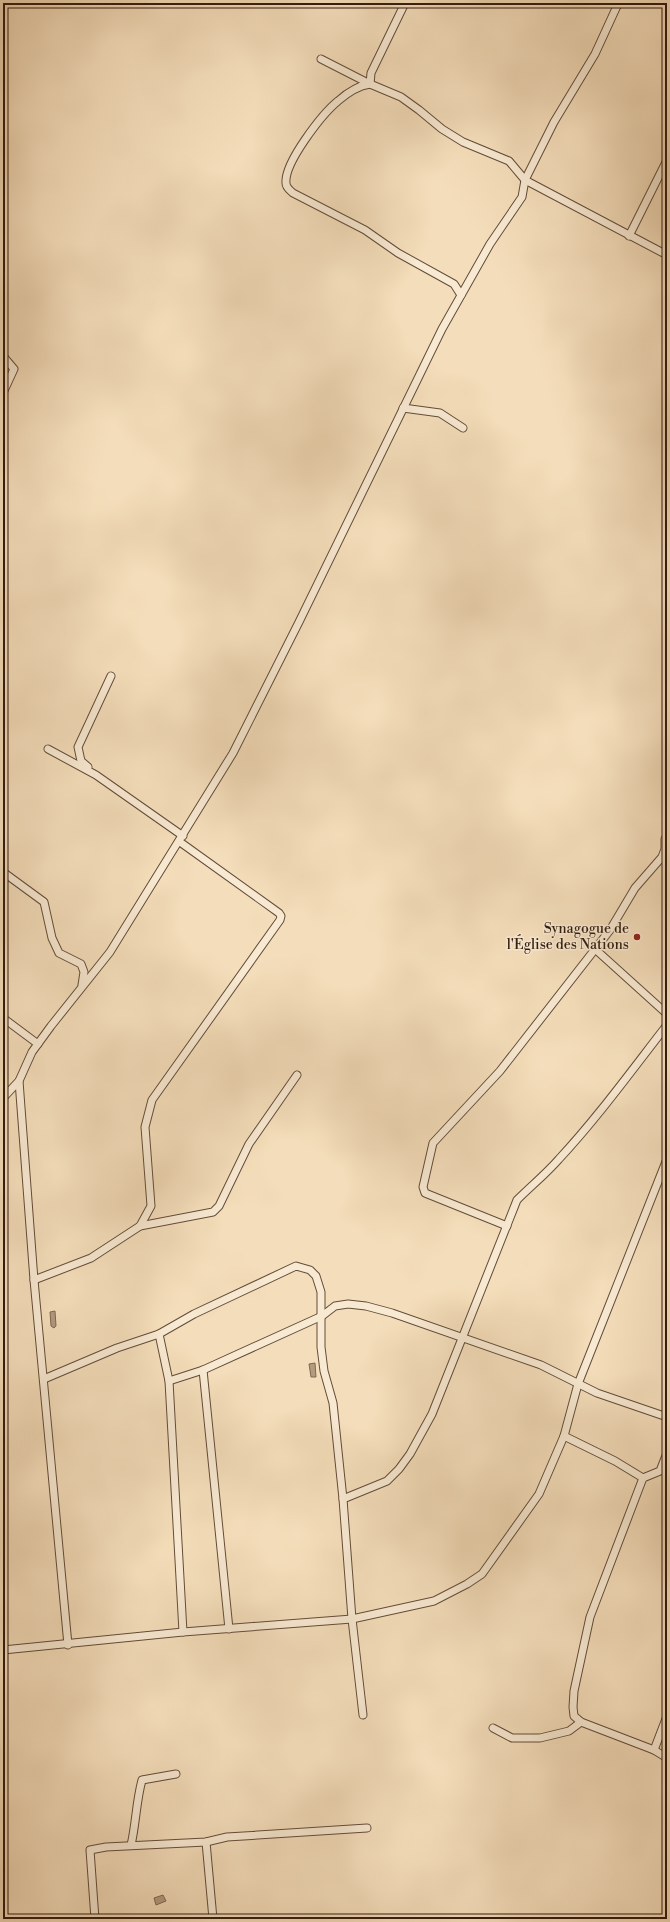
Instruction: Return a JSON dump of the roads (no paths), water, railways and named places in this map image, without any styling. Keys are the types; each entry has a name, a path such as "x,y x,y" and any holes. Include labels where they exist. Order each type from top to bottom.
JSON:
{"street":[{"path":"370,84 371,73 405,3"},
{"path":"3,1098 19,1081 32,1052 82,985 110,952 233,753 299,622 442,329 490,244 522,197 525,180 554,122 595,54 617,6 620,3"},
{"path":"321,59 370,84 401,97 442,129 463,142 509,161 525,180 667,255"},
{"path":"370,84 361,85 352,90 336,102 324,115 292,161 286,176 287,187 293,193 365,230 398,252 454,284 461,295"},
{"path":"630,236 667,160"},
{"path":"3,356 14,368 3,393"},
{"path":"403,408 440,413 463,428"},
{"path":"111,676 78,747 81,761 96,775 281,916 280,920 152,1100 145,1127 151,1206 140,1226"},
{"path":"48,749 96,775"},
{"path":"506,1226 425,1194 423,1187 433,1143 500,1071 610,930 635,888 662,857 665,849 665,839"},
{"path":"3,872 44,902 52,938 59,953 81,964 84,972 82,985"},
{"path":"595,948 667,1014"},
{"path":"3,1018 38,1044"},
{"path":"343,1499 387,1481 399,1469 432,1414 517,1200 536,1180 558,1161 594,1119 667,1025"},
{"path":"34,1280 91,1258 140,1226 213,1212 219,1206 248,1144 296,1075"},
{"path":"19,1081 34,1280 68,1645"},
{"path":"3,1650 68,1645 183,1632 352,1619 434,1600 467,1584 482,1574 539,1494 564,1436 578,1384 667,1158"},
{"path":"44,1379 117,1348 159,1334 194,1314 296,1266 310,1270 316,1276 321,1292 321,1347 324,1371 333,1403 343,1499 352,1619 363,1714"},
{"path":"169,1381 204,1370 322,1316 336,1306 348,1304 366,1306 392,1313 461,1339 541,1365 578,1384 667,1417"},
{"path":"159,1334 169,1381 183,1632"},
{"path":"204,1370 229,1629"},
{"path":"667,1424 667,1438"},
{"path":"564,1436 615,1461 644,1478"},
{"path":"667,1453 660,1471 644,1478 590,1617 574,1691 573,1707 574,1716 581,1722 654,1750 667,1758"},
{"path":"654,1750 667,1716"},
{"path":"493,1728 512,1738 540,1738 569,1731 581,1722"},
{"path":"131,1845 136,1824 136,1800 142,1780 176,1774"},
{"path":"95,1919 90,1850 106,1846 206,1842 227,1837 367,1828"},
{"path":"206,1842 213,1919"}],"place":[{"name":"Synagogue de l'Église des Nations","path":"637,937"}]}
